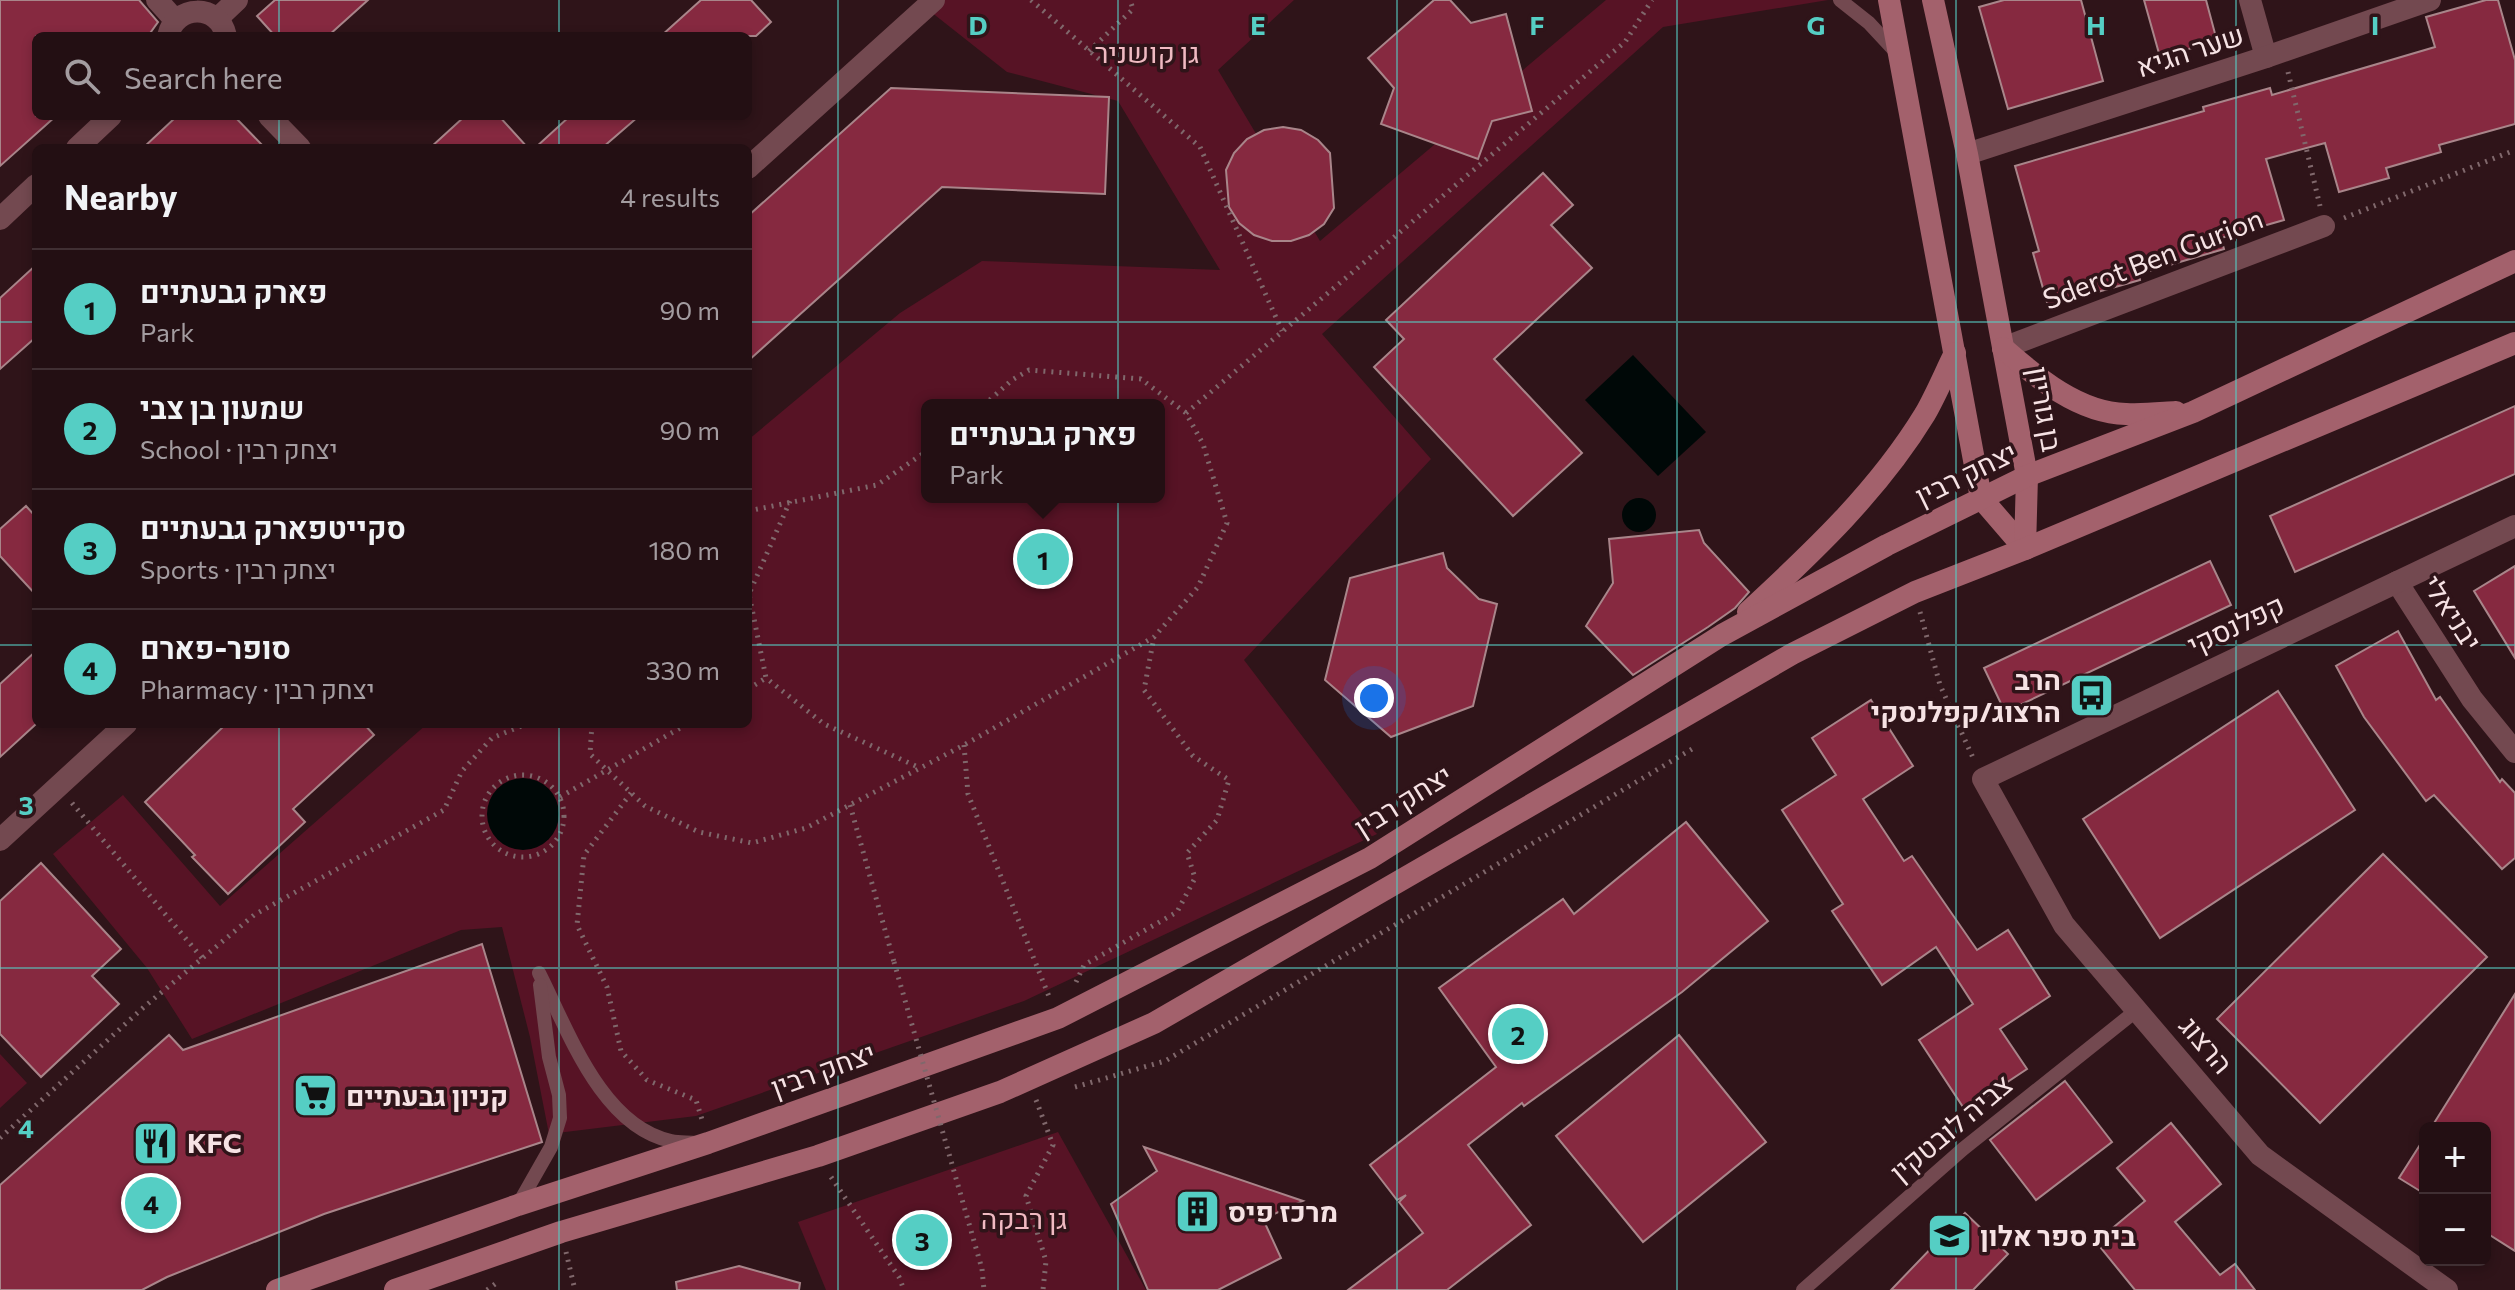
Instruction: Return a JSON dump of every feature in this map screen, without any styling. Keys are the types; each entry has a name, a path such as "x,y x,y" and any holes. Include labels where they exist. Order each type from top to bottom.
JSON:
{"main road":[{"path":"1889,0 1981,498 2025,549"},
{"name":"בן גוריון","path":"1933,0 1967,154 2027,476 2025,549"},
{"name":"יצחק רבין","path":"277,1290 518,1205 708,1143 1058,1018 1370,858 1722,635 1887,545 2027,476 2193,412 2515,261"},
{"path":"395,1290 561,1232 818,1156 1028,1080 1154,1023 1792,654 1915,592 2025,549 2515,343"},
{"path":"2003,348 2041,381 2089,406 2124,415 2193,412"},
{"path":"1722,635 1815,550 1865,498 1925,413 1955,353"}],"street":[{"path":"157,0 171,28 184,13 196,10 207,12 222,27 237,0"},
{"path":"752,164 934,0"},
{"path":"2250,0 2275,54"},
{"name":"שער הגיא","path":"1967,154 2430,0"},
{"path":"81,144 107,120"},
{"path":"273,120 296,144"},
{"path":"0,219 32,189"},
{"name":"Sderot Ben Gurion","path":"2003,348 2324,226"},
{"name":"קפלנסקי","path":"1983,779 2515,526"},
{"name":"יבניאלי","path":"2397,582 2472,699 2515,752"},
{"path":"0,840 122,728"},
{"name":"הרצוג","path":"1983,779 2064,925 2260,1155 2447,1290"}],"lane":[{"path":"1840,0 1869,23 1899,56"},
{"path":"518,1205 551,1147 560,1118 539,973 596,1087 622,1114 670,1141 708,1143"},
{"name":"צביה לובטקין","path":"1803,1290 1963,1149 2137,1010"}],"path":[{"path":"1031,0 1200,147 1282,331"},
{"path":"1089,51 1133,9 1130,0"},
{"path":"1186,413 1625,42 1652,0"},
{"path":"2275,54 2324,226 2515,150"},
{"path":"592,728 590,754 645,806 699,832 752,843 806,828 921,769 1154,637 1198,587 1227,523 1203,444 1186,413 1141,379 1029,370 991,399"},
{"path":"752,510 877,485 921,455"},
{"path":"752,587 790,501"},
{"path":"1915,592 1940,685 1983,779"},
{"path":"752,609 766,678 824,724 921,769"},
{"path":"1058,1018 1084,965 1177,912 1195,878 1187,853 1217,820 1229,780 1193,756 1144,690 1154,637"},
{"path":"752,687 766,678"},
{"path":"0,1138 144,1007 254,915 444,810 462,771 492,738 516,728"},
{"path":"560,797 680,728"},
{"path":"964,745 968,794 1058,1018"},
{"path":"523,774 537,777 551,785 560,797 565,812 564,827 558,840 548,850 521,858 502,852 489,840 483,826 483,803 502,780 523,774"},
{"path":"59,787 202,958"},
{"path":"632,793 584,855 577,925 607,987 621,1051 647,1080 696,1100 708,1143"},
{"path":"850,805 982,1269 984,1290"},
{"path":"1028,1080 1053,1145 1026,1196 1046,1261 1043,1290"},
{"path":"818,1156 899,1277 904,1290"},
{"path":"561,1232 575,1290"}],"green space":[{"name":"גן קושניר","path":"934,0 1294,0 1218,70 1320,241 1606,0 1828,0 1663,27 1322,334 1431,459 1244,660 1377,834 1024,1001 696,1116 549,1134 530,1037 502,927 461,930 192,1039 147,968 53,854 123,795 220,906 422,728 752,728 752,437 900,313 982,261 1220,270 1118,101 1007,72 926,8"},
{"path":"0,1054 27,1083 0,1108"},
{"name":"גן רבקה","path":"1058,1132 1146,1290 826,1290 798,1222"}],"shaded area":[{"path":"1633,355 1706,432 1658,476 1585,400"},
{"path":"1639,498 1651,503 1656,515 1651,527 1639,532 1627,527 1622,515 1627,503"},
{"path":"516,778 530,778 549,788 559,807 559,821 549,840 530,850 516,850 497,840 487,821 487,807 497,788"}],"building":[{"path":"0,0 139,0 158,22 151,32 32,32 32,120 52,120 0,166"},
{"path":"275,0 368,0 332,32 271,32 257,16"},
{"path":"701,0 751,0 771,22 756,36 752,36 752,32 665,32"},
{"path":"1434,0 1450,0 1471,23 1506,14 1532,111 1492,121 1478,159 1381,124 1394,88 1368,58"},
{"path":"2004,0 2081,0 2103,81 2008,109 1979,7"},
{"path":"2144,0 2206,0 2217,41 2160,57"},
{"path":"2486,0 2498,0 2515,60 2515,124 2439,145 2441,152 2386,168 2389,178 2339,192 2325,143 2266,159 2284,220 2221,238 2224,249 2139,274 2140,280 2048,306 2033,253 2039,251 2015,166 2204,111 2203,107 2270,88 2272,95 2435,47 2426,17"},
{"path":"891,88 1109,97 1105,194 942,187 752,357 752,212"},
{"path":"173,120 238,120 261,144 147,144"},
{"path":"461,120 503,120 524,144 434,144"},
{"path":"566,120 634,120 607,144 539,144"},
{"path":"1283,127 1301,130 1318,140 1330,153 1334,208 1324,224 1309,235 1291,241 1272,241 1254,235 1239,223 1229,207 1226,170 1234,153 1247,139 1264,130"},
{"path":"1543,173 1573,205 1551,225 1592,268 1494,359 1582,453 1513,516 1374,367 1404,339 1386,320"},
{"path":"32,269 32,341 0,369 0,298"},
{"path":"2515,406 2515,474 2295,572 2270,516"},
{"path":"26,506 32,513 32,591 0,556 0,529"},
{"path":"1699,530 1704,543 1749,592 1735,608 1633,675 1586,626 1613,583 1609,539"},
{"path":"1443,553 1447,568 1479,599 1497,604 1473,706 1391,737 1325,680 1350,578"},
{"path":"2210,561 2231,605 2005,712 1984,668"},
{"path":"2515,566 2515,658 2474,591"},
{"path":"2398,631 2436,700 2440,697 2500,782 2502,779 2515,793 2515,858 2502,869 2434,795 2426,801 2364,717 2336,666"},
{"path":"32,655 32,728 0,757 0,684"},
{"path":"2278,691 2355,810 2160,938 2083,819"},
{"path":"1871,700 1913,766 1863,799 1904,861 1912,856 1977,950 2008,930 2050,996 2000,1029 2027,1069 1965,1110 1919,1040 1973,1004 1936,947 1882,985 1832,911 1843,904 1782,810 1836,775 1812,738"},
{"path":"222,728 368,728 374,735 293,809 305,822 228,894 145,802"},
{"path":"1686,822 1768,921 1682,992 1524,1106 1522,1103 1468,1145 1531,1225 1447,1290 1348,1290 1423,1233 1399,1202 1406,1195 1397,1200 1370,1165 1496,1067 1439,988 1563,899 1574,914"},
{"path":"2383,854 2487,957 2320,1123 2217,1019"},
{"path":"41,863 121,949 92,976 119,1004 41,1077 0,1034 0,901"},
{"name":"קניון גבעתיים","path":"482,944 542,1142 324,1214 142,1290 0,1290 0,1185 169,1035 183,1050"},
{"path":"2515,994 2515,1251 2491,1236 2491,1122 2435,1122"},
{"path":"1679,1035 1766,1142 1643,1242 1556,1136"},
{"path":"2065,1081 2112,1142 2036,1200 1990,1140"},
{"path":"2171,1123 2221,1184 2175,1222 2220,1275 2235,1264 2255,1290 2135,1290 2096,1242 2145,1201 2117,1168"},
{"path":"2419,1146 2419,1190 2399,1178"},
{"name":"מרכז פיס","path":"1144,1147 1303,1201 1263,1219 1281,1258 1218,1290 1148,1290 1111,1204 1157,1171"},
{"path":"1965,1213 2008,1254 1973,1290 1891,1290"},
{"path":"739,1266 800,1283 799,1290 677,1290 676,1282"}],"place":[{"name":"פארק גבעתיים","path":"1043,559"},
{"name":"הרב הרצוג/קפלנסקי","path":"2092,696"},
{"name":"שמעון בן צבי","path":"1518,1034"},
{"name":"קניון גבעתיים","path":"315,1096"},
{"name":"KFC","path":"156,1143"},
{"name":"סופר-פארם","path":"151,1203"},
{"name":"מרכז פיס","path":"1197,1212"},
{"name":"בית ספר אלון","path":"1949,1236"},
{"name":"סקייטפארק גבעתיים","path":"922,1240"}]}
